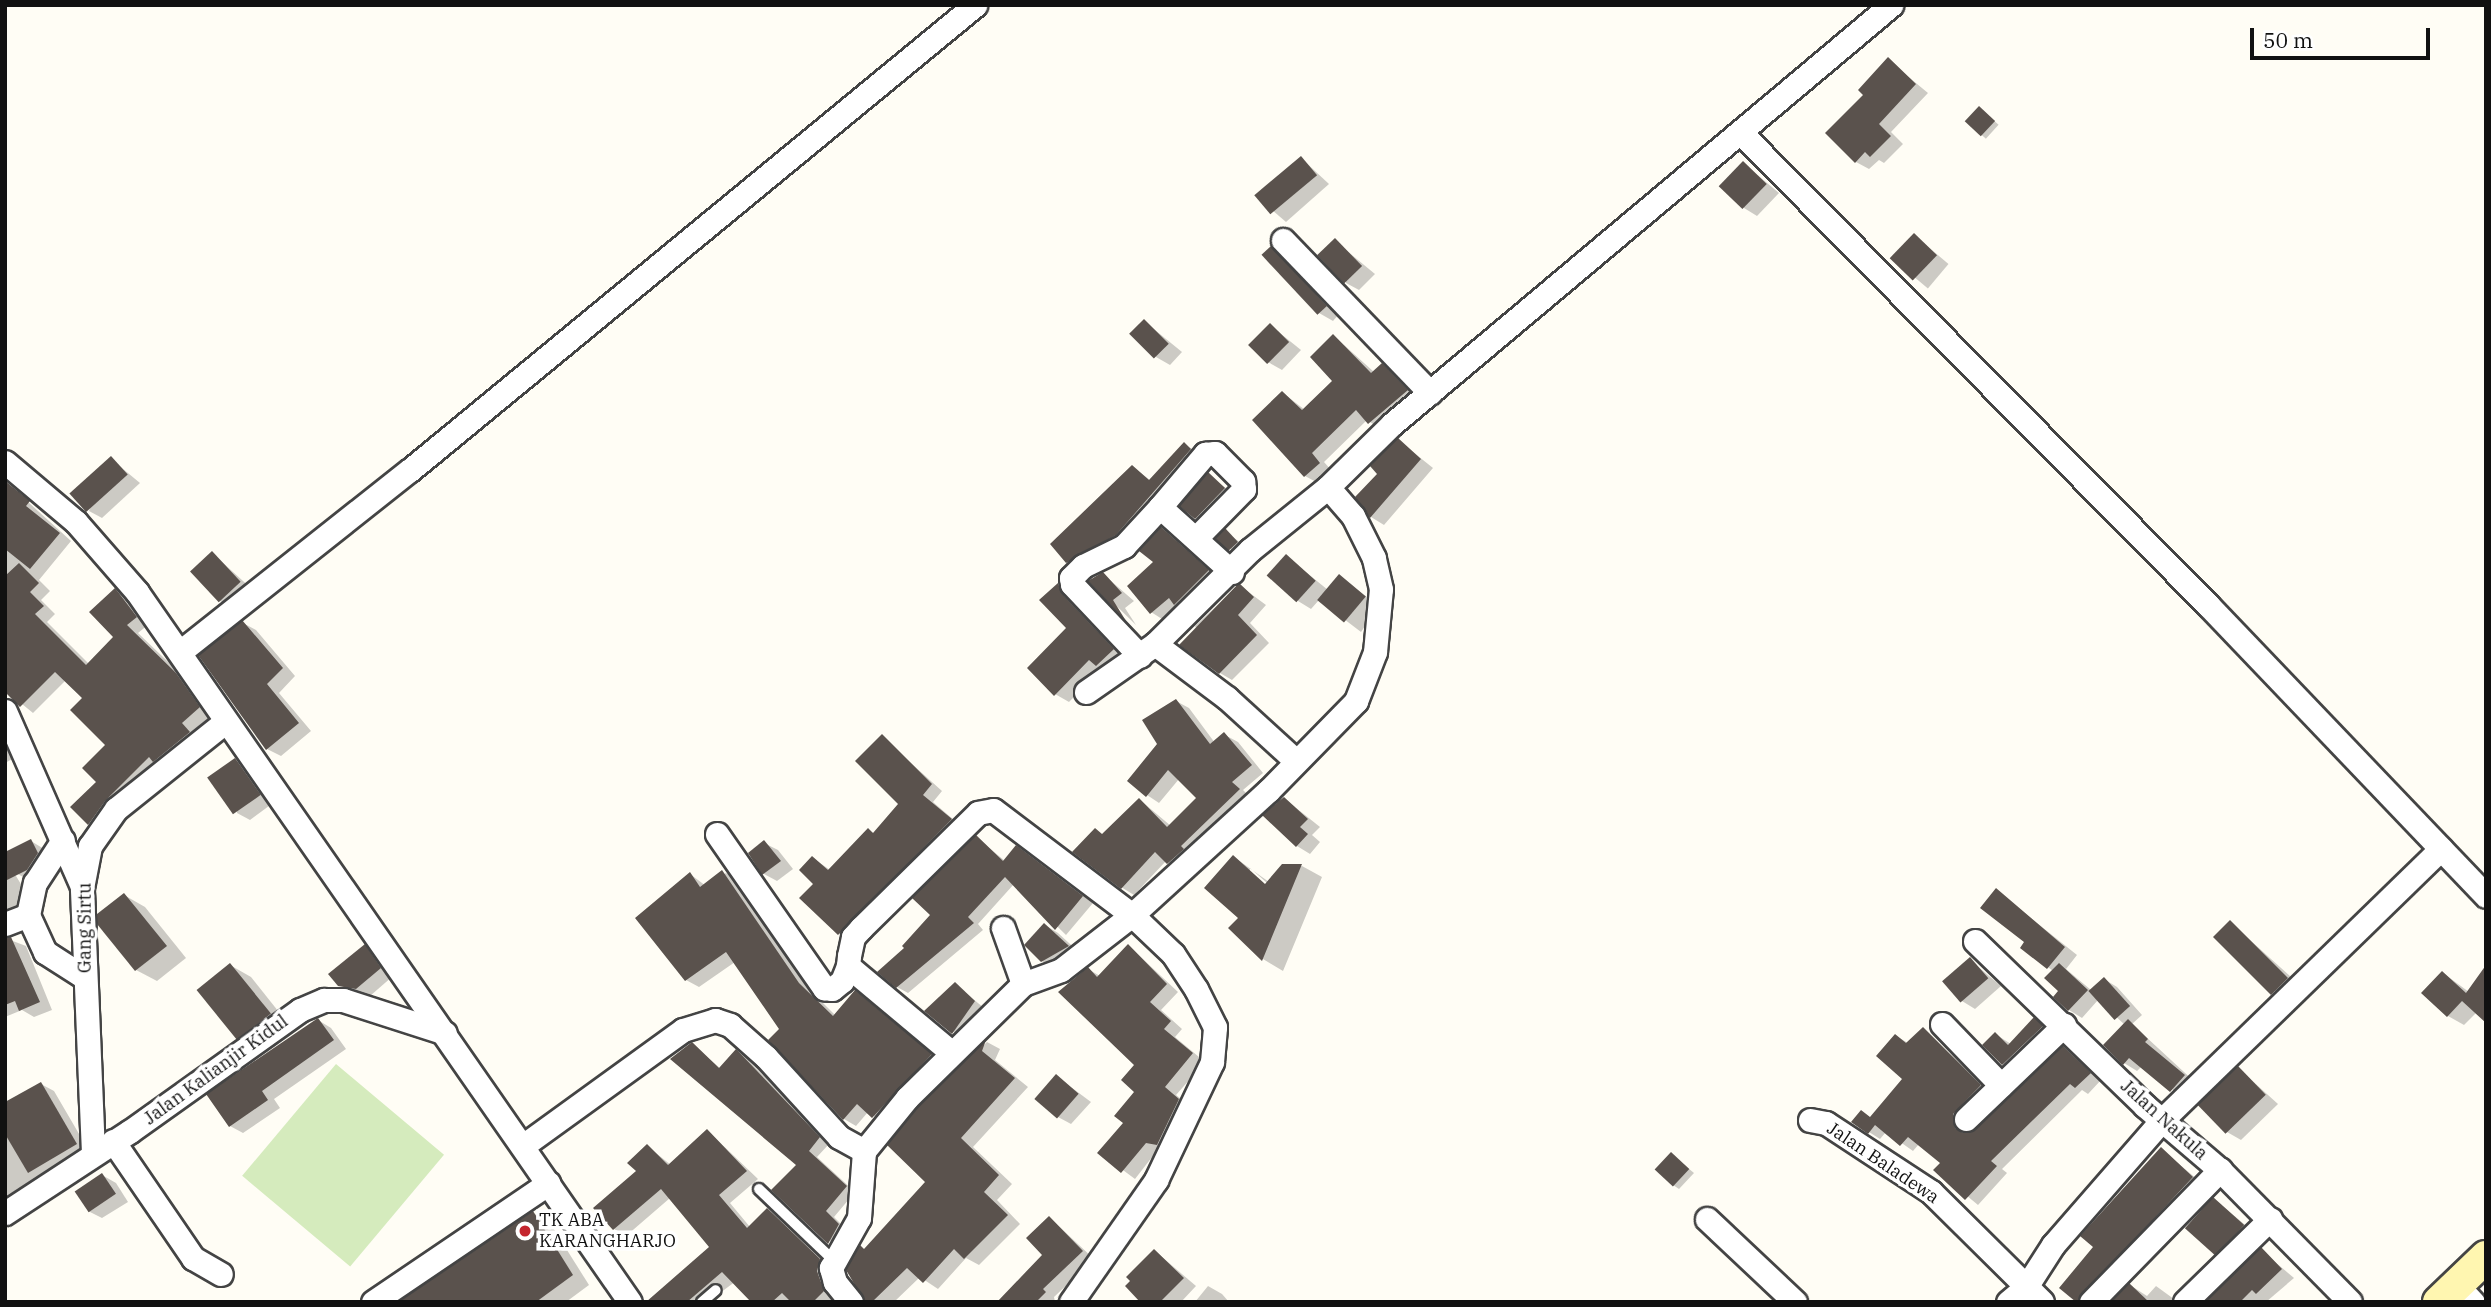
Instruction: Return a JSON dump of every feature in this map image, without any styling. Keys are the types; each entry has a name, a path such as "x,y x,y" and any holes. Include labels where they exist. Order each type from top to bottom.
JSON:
{"main road":[{"path":"2456,1296 2486,1257"}],"street":[{"path":"180,652 410,470 975,5"},
{"path":"1086,692 1147,650 1232,572 1275,528 1328,487 1430,393 1891,5"},
{"path":"1741,133 2208,605 2486,896"},
{"path":"1283,240 1430,393"},
{"path":"1196,538 1244,489 1243,481 1215,453 1205,454 1124,546 1094,558 1071,578 1147,650 1227,698 1295,760"},
{"path":"5,462 39,487 106,553 180,652 225,722 524,1145 630,1302"},
{"path":"851,1302 832,1276 834,1261 859,1218 864,1151 951,1052 1023,984 1061,970 1132,915 1268,792 1295,760 1356,701 1375,652 1381,612 1381,589 1374,558 1353,516 1328,487"},
{"path":"1160,508 1232,572"},
{"path":"5,711 14,759 62,840 82,888"},
{"name":"Gang Sirtu","path":"103,1147 84,977 82,888 90,846 116,809 225,722"},
{"path":"717,834 824,988 832,989 842,981 848,967 853,937 860,928 986,810 1004,817 1132,915 1173,954 1196,989 1215,1027 1212,1062 1156,1180 1071,1302"},
{"path":"62,840 34,883 28,915 45,952 84,977"},
{"path":"2008,1302 2034,1294 2053,1245 2162,1120 2441,849"},
{"path":"5,924 28,915"},
{"path":"1003,928 1023,984"},
{"name":"Jalan Nakula","path":"1975,942 2162,1120 2220,1170 2350,1302"},
{"path":"848,967 951,1052"},
{"name":"Jalan Kalianjir Kidul","path":"5,1213 220,1069 284,1019 324,1000 364,1004 445,1033"},
{"path":"524,1145 683,1030 715,1020 730,1025 766,1057 839,1137 864,1151"},
{"path":"1942,1024 2001,1085"},
{"path":"1966,1119 2064,1025"},
{"name":"Jalan Baladewa","path":"1810,1120 1826,1123 1931,1192 2034,1294"},
{"path":"103,1147 193,1258 222,1274"},
{"path":"2091,1302 2220,1170"},
{"path":"373,1302 549,1183"},
{"path":"1707,1219 1795,1302"},
{"path":"2185,1302 2270,1219"}],"lane":[{"path":"759,1189 834,1261"},
{"path":"702,1302 716,1290"}],"green space":[{"path":"336,1064 444,1155 350,1266 242,1176"}],"building":[{"path":"1888,57 1916,84 1879,124 1891,136 1870,157 1865,152 1855,163 1825,133 1863,95 1858,90"},
{"path":"1979,106 1995,121 1981,136 1965,121"},
{"path":"1301,156 1317,175 1270,214 1254,195"},
{"path":"1743,161 1767,184 1742,209 1719,186"},
{"path":"1914,233 1937,255 1913,280 1890,258"},
{"path":"1335,238 1362,266 1344,283 1317,255"},
{"path":"1271,246 1327,306 1317,315 1261,255"},
{"path":"1144,319 1169,344 1154,359 1129,334"},
{"path":"1270,323 1289,342 1267,364 1248,345"},
{"path":"1333,334 1371,373 1382,363 1408,390 1368,424 1356,410 1312,453 1320,463 1304,477 1252,420 1282,391 1302,410 1332,381 1310,357"},
{"path":"1398,438 1421,459 1370,518 1355,497 1377,474 1370,466"},
{"path":"1184,442 1191,449 1116,535 1066,563 1050,544 1132,465 1149,480"},
{"path":"111,456 128,475 86,512 69,493"},
{"path":"1208,472 1225,488 1195,519 1179,506"},
{"path":"5,481 30,501 26,506 60,533 30,569 5,549"},
{"path":"1161,527 1209,570 1174,605 1169,598 1150,614 1127,586 1153,562 1139,551"},
{"path":"1225,528 1238,542 1228,551 1215,538"},
{"path":"212,551 241,582 219,602 190,571"},
{"path":"1286,554 1316,581 1296,602 1267,576"},
{"path":"19,563 39,583 30,592 44,606 35,614 86,665 113,637 89,612 115,588 137,617 127,625 176,673 200,707 182,723 190,732 153,762 149,757 105,801 88,825 70,807 96,782 82,768 105,745 70,710 82,698 55,672 20,707 5,692 5,576"},
{"path":"1103,572 1122,593 1113,600 1126,621 1088,581"},
{"path":"1339,574 1366,596 1344,623 1317,600"},
{"path":"1058,583 1062,594 1114,649 1096,666 1089,660 1054,696 1027,668 1066,628 1039,600"},
{"path":"1239,583 1254,597 1238,615 1257,635 1219,674 1179,645"},
{"path":"242,620 283,668 267,684 299,723 266,750 198,655"},
{"path":"1176,699 1210,744 1224,732 1252,765 1232,782 1240,789 1181,846 1184,849 1167,864 1155,852 1121,889 1072,852 1095,828 1102,834 1139,798 1167,827 1196,798 1168,770 1146,797 1127,781 1157,744 1142,720"},
{"path":"882,734 932,784 923,795 952,819 838,935 799,898 813,884 799,870 812,856 828,870 868,828 873,833 898,804 855,761"},
{"path":"235,758 261,795 233,814 207,778"},
{"path":"1284,797 1308,819 1300,827 1308,834 1296,847 1262,815"},
{"path":"976,835 1003,861 1016,845 1083,896 1055,930 1005,877 968,917 974,923 896,988 877,972 904,948 902,946 930,915 912,898"},
{"path":"31,839 38,853 27,870 5,881 5,852"},
{"path":"764,840 781,861 762,875 748,853"},
{"path":"1233,855 1265,884 1282,864 1302,864 1262,961 1228,928 1238,918 1204,888"},
{"path":"722,870 799,983 833,1016 855,990 932,1054 872,1118 857,1104 843,1120 768,1040 779,1029 726,952 685,981 635,918 690,872 700,887"},
{"path":"1996,888 2065,947 2047,969 2020,948 2024,942 1980,908"},
{"path":"124,893 167,946 135,971 97,924 97,914"},
{"path":"2230,920 2288,978 2271,995 2213,937"},
{"path":"1044,923 1069,946 1041,962 1024,945"},
{"path":"11,937 40,1002 19,1011 15,1001 5,1005 5,938"},
{"path":"365,944 381,968 356,989 338,986 328,974"},
{"path":"1128,944 1167,984 1150,1002 1171,1021 1164,1029 1193,1053 1165,1087 1179,1099 1157,1145 1146,1143 1121,1173 1097,1153 1123,1123 1114,1116 1134,1092 1121,1080 1134,1065 1058,992 1088,967 1097,977"},
{"path":"1970,957 1988,978 1960,1002 1942,981"},
{"path":"230,963 271,1014 237,1041 197,990"},
{"path":"2059,963 2088,990 2068,1011 2053,997 2058,991 2044,978"},
{"path":"2486,965 2486,1023 2462,1001 2447,1017 2421,993 2442,971 2466,993"},
{"path":"2104,977 2130,1006 2114,1020 2088,991"},
{"path":"955,982 975,1001 952,1034 924,1011"},
{"path":"2034,1017 2043,1026 2002,1065 1982,1045 1995,1032 2008,1045"},
{"path":"318,1018 334,1040 262,1091 268,1100 229,1127 206,1094"},
{"path":"2128,1019 2148,1039 2145,1042 2185,1075 2170,1092 2129,1058 2123,1065 2103,1045"},
{"path":"1923,1027 1981,1085 1953,1114 1955,1128 1963,1133 1976,1129 2063,1046 2091,1073 2075,1088 2070,1084 1991,1161 1997,1166 1965,1200 1933,1170 1940,1163 1908,1137 1900,1146 1875,1125 1868,1134 1851,1122 1861,1110 1870,1117 1902,1079 1876,1056 1895,1034 1906,1043"},
{"path":"986,1040 982,1051 1015,1078 961,1138 999,1175 984,1192 1008,1215 964,1259 954,1249 923,1283 907,1268 872,1302 865,1302 846,1270 860,1245 864,1249 925,1182 887,1145 917,1107"},
{"path":"692,1042 719,1068 736,1049 820,1137 809,1151 847,1186 826,1211 839,1224 828,1244 771,1190 796,1165 670,1059"},
{"path":"2238,1066 2266,1095 2226,1134 2198,1105"},
{"path":"1056,1074 1079,1094 1057,1119 1034,1099"},
{"path":"41,1082 77,1144 28,1173 5,1134 5,1102"},
{"path":"707,1129 747,1171 719,1195 747,1228 767,1208 820,1259 817,1271 824,1291 813,1302 791,1302 782,1293 772,1302 751,1302 722,1272 687,1302 646,1302 709,1247 661,1189 613,1230 593,1208 636,1171 627,1163 647,1144 668,1165"},
{"path":"2161,1147 2193,1177 2076,1302 2059,1288 2093,1247 2080,1236"},
{"path":"1671,1152 1689,1169 1673,1187 1655,1170"},
{"path":"102,1173 116,1194 89,1212 75,1191"},
{"path":"2213,1197 2244,1225 2216,1256 2185,1228"},
{"path":"533,1211 573,1275 536,1302 398,1302"},
{"path":"1049,1216 1083,1251 1043,1289 1046,1292 1036,1302 997,1302 1042,1255 1026,1238"},
{"path":"2261,1247 2282,1269 2256,1294 2252,1290 2240,1302 2205,1302"},
{"path":"1154,1249 1184,1278 1160,1302 1140,1302 1125,1286 1130,1281 1126,1277"},
{"path":"2129,1283 2149,1302 2111,1302"}],"place":[{"name":"TK ABA KARANGHARJO","path":"525,1231"}]}
